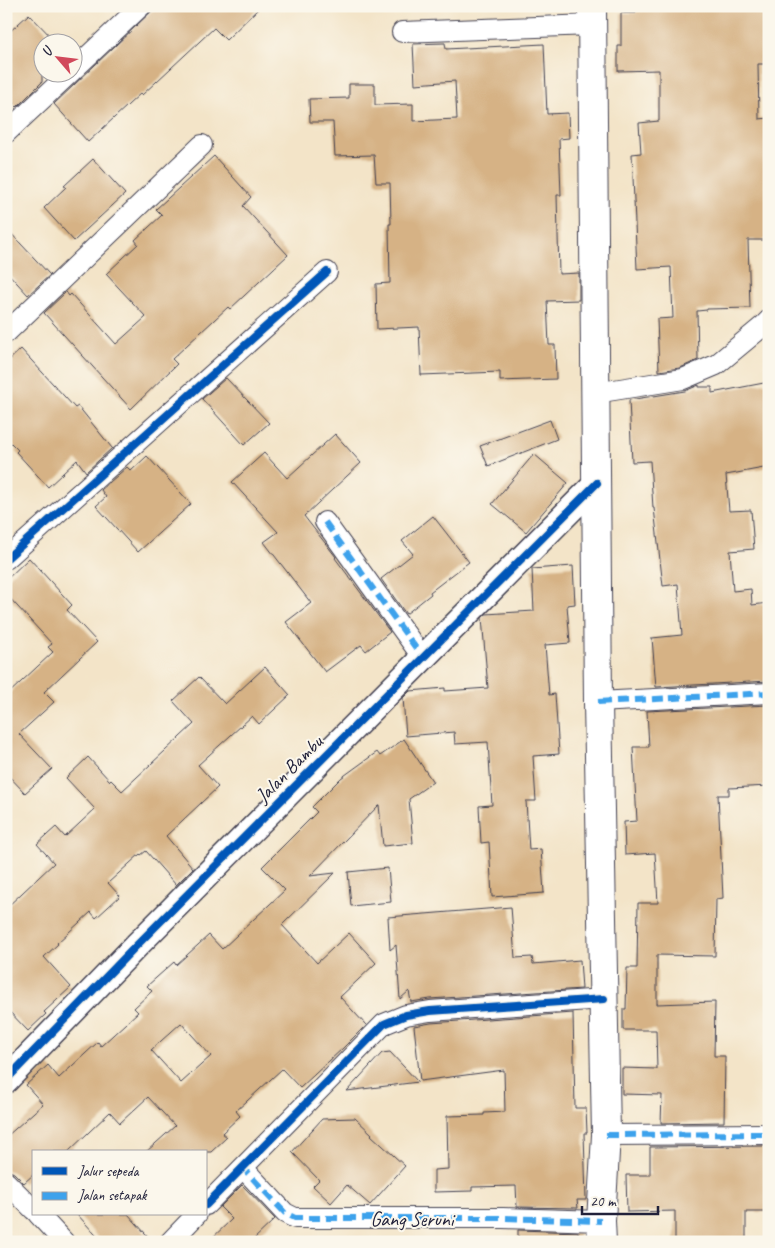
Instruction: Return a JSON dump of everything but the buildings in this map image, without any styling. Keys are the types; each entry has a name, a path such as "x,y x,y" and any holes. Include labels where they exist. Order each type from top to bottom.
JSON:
{"main road":[{"path":"592,16 598,702 606,1136 602,1231"}],"street":[{"path":"82,62 141,6"},
{"path":"402,32 592,16"},
{"path":"6,133 61,82"},
{"path":"6,333 202,145"},
{"path":"6,559 327,272"},
{"path":"595,393 683,379 716,365 767,326"},
{"name":"Jalan Bambu","path":"6,1080 137,945 596,483"},
{"path":"325,522 423,658"},
{"path":"598,702 769,693"},
{"path":"208,1203 384,1024 406,1015 430,1011 604,999"},
{"path":"606,1136 769,1134"},
{"name":"Gang Seruni","path":"243,1168 285,1214 295,1218 503,1218 602,1231"},
{"path":"6,1182 32,1208"},
{"path":"40,1216 64,1242"},
{"path":"170,1242 195,1216"}],"marked path":[{"path":"325,522 423,658"},
{"path":"598,702 769,693"},
{"path":"606,1135 769,1134"},
{"path":"246,1165 243,1168 285,1213 295,1218 503,1218 601,1221"}],"cycle path":[{"path":"6,559 327,272"},
{"path":"6,1080 137,945 597,483"},
{"path":"208,1203 384,1024 406,1015 430,1011 604,999"}]}
